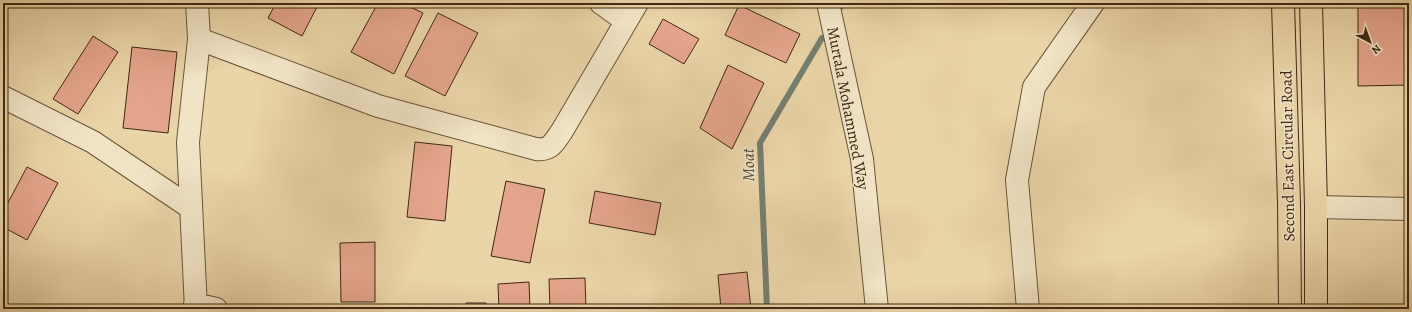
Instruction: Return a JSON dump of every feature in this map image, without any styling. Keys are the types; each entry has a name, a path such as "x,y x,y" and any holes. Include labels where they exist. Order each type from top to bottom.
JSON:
{"main road":[{"name":"Second East Circular Road","path":"1283,3 1289,203 1290,309"},
{"name":"Second East Circular Road","path":"1311,3 1316,207 1316,309"}],"street":[{"path":"197,3 199,39 188,142 195,306 216,309"},
{"path":"199,39 378,106 544,150 550,148 562,131 631,12 601,3"},
{"name":"Murtala Mohammed Way","path":"828,3 862,159 877,309"},
{"path":"1028,309 1017,180 1034,87 1093,3"},
{"path":"3,97 92,142 191,208"},
{"path":"1316,207 1409,209"}],"building":[{"path":"276,3 319,3 302,36 268,18"},
{"path":"378,3 402,3 423,13 394,74 351,52"},
{"path":"1358,3 1409,3 1409,85 1358,86"},
{"path":"739,5 800,34 786,63 725,35"},
{"path":"438,13 478,33 445,96 405,76"},
{"path":"663,19 699,39 684,64 649,44"},
{"path":"93,36 118,52 78,114 53,99"},
{"path":"132,47 177,52 168,133 123,128"},
{"path":"728,65 764,83 732,149 700,128"},
{"path":"415,142 452,146 445,221 407,217"},
{"path":"27,167 58,183 27,240 3,227 3,212"},
{"path":"506,181 545,189 530,263 491,256"},
{"path":"595,191 661,203 655,235 589,223"},
{"path":"375,242 375,302 341,302 340,243"},
{"path":"747,272 751,309 721,309 718,275"},
{"path":"585,278 586,309 550,309 549,279"},
{"path":"529,282 530,309 499,309 498,284"},
{"path":"466,303 486,303 486,309 466,309"}],"waterway":[{"name":"Moat","path":"836,14 843,3"},
{"name":"Moat","path":"767,309 760,143 822,38"}]}
